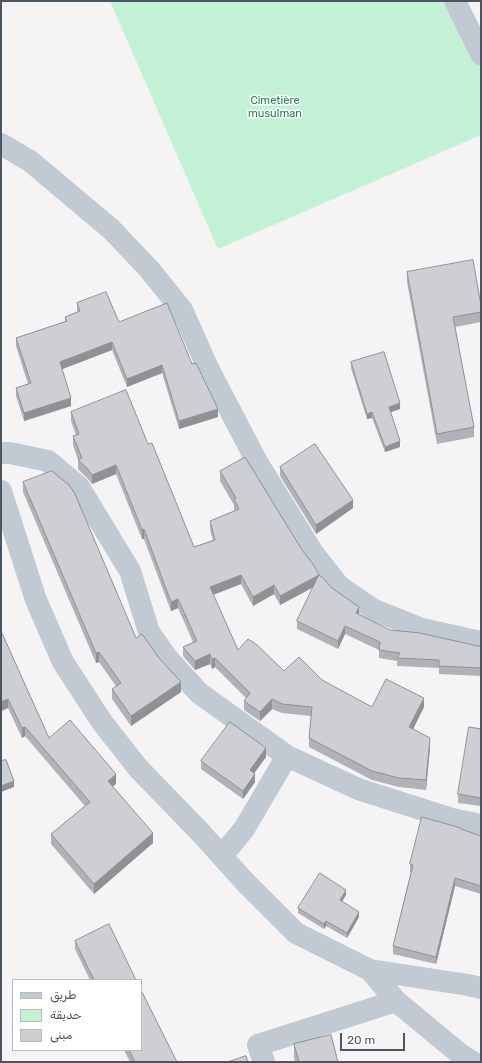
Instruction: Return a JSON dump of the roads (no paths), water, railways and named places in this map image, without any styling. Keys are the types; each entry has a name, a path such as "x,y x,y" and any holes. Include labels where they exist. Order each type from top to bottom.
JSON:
{"street":[{"path":"455,1 481,54"},
{"path":"1,144 30,161 111,229 149,269 182,310 208,368 257,462 313,553 338,586 374,610 422,628 481,642"},
{"path":"1,453 10,453 48,461 80,487 130,571 149,632 168,659 199,694 287,756 358,789 452,820 481,825"},
{"path":"1,491 36,600 63,662 102,722 138,768 245,882 296,933 370,970 481,988"},
{"path":"222,856 244,829 287,756"},
{"path":"370,970 396,1001 460,1054 473,1062"},
{"path":"264,1062 258,1045 396,1001"}],"park label":[{"name":"Cimetière musulman","path":"275,107"}]}
